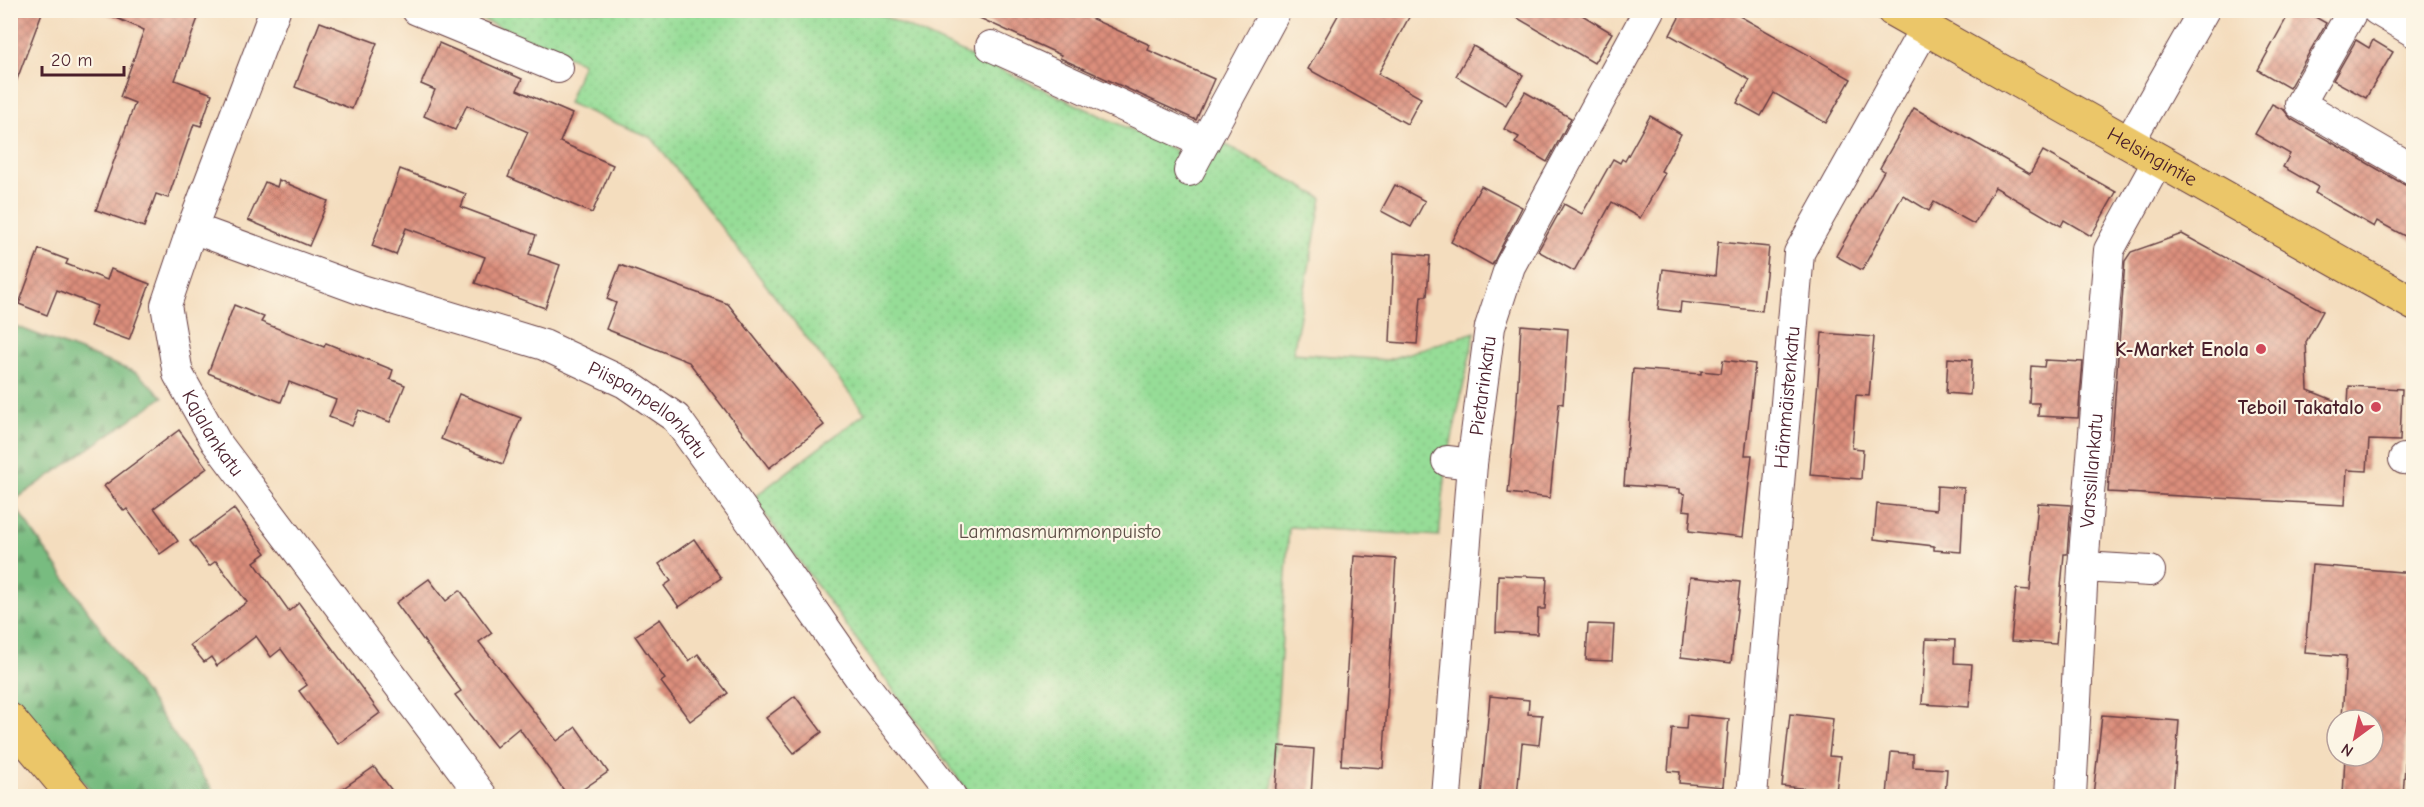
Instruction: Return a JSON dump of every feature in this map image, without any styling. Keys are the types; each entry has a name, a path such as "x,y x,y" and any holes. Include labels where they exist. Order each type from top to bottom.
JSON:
{"main road":[{"name":"Helsingintie","path":"1893,10 2414,304"},
{"path":"10,720 74,796"}],"street":[{"name":"Kajalankatu","path":"274,10 192,228 166,305 178,374 216,442 482,796"},
{"path":"417,10 558,68"},
{"path":"1189,171 1276,10"},
{"name":"Pietarinkatu","path":"1446,796 1455,512 1459,462 1490,327 1510,266 1649,10"},
{"path":"2128,142 2204,10"},
{"path":"2354,10 2300,104 2414,170"},
{"path":"2377,10 2414,32"},
{"name":"Hämmäistenkatu","path":"1752,796 1799,253 1925,28"},
{"path":"991,46 1204,143"},
{"name":"Varssillankatu","path":"2071,796 2083,567 2109,250 2159,159"},
{"name":"Piispanpellonkatu","path":"192,228 362,290 544,345 625,383 676,418 761,535 864,684 951,796"},
{"path":"2083,567 2150,571"}],"green space":[{"name":"Lammasmummonpuisto","path":"462,11 873,11 1184,154 1198,129 1322,198 1293,353 1387,360 1475,332 1447,461 1439,536 1289,527 1272,796 971,796 753,498 865,413 652,138 568,103 583,63"},
{"path":"10,324 137,373 163,397 12,502 217,796 95,796 11,694"}],"building":[{"path":"10,10 43,10 13,90 10,90"},
{"path":"98,10 201,10 175,80 212,94 201,126 194,124 168,198 156,194 144,227 96,210 135,103 120,97 144,30"},
{"path":"962,10 1094,10 1090,18 1150,45 1148,50 1214,79 1196,120"},
{"path":"1341,10 1413,10 1378,74 1421,98 1407,124 1308,69"},
{"path":"1504,10 1574,10 1612,33 1594,63"},
{"path":"1683,10 1729,10 1851,79 1826,123 1774,93 1761,116 1737,103 1750,80 1670,35"},
{"path":"2291,10 2303,10 2326,23 2289,88 2258,70"},
{"path":"320,22 377,43 352,109 295,87"},
{"path":"2356,40 2369,48 2373,40 2393,52 2366,98 2333,80"},
{"path":"439,43 522,79 517,90 572,114 560,142 613,165 592,213 508,177 528,132 467,105 455,130 424,116 435,90 421,84"},
{"path":"1473,46 1523,75 1506,105 1456,76"},
{"path":"1525,92 1571,118 1547,162 1515,143 1519,137 1504,129"},
{"path":"2272,104 2284,110 2291,119 2405,185 2414,187 2414,241 2377,221 2374,227 2315,193 2318,187 2283,167 2290,154 2255,134"},
{"path":"1914,108 2030,174 2043,151 2116,192 2091,236 2064,220 2061,226 1995,187 1974,224 1934,202 1929,211 1903,195 1862,270 1836,256 1884,171 1880,168"},
{"path":"1650,116 1681,134 1661,171 1665,173 1640,218 1612,202 1574,271 1538,251 1564,204 1582,214 1613,159 1620,163 1622,159 1625,161"},
{"path":"400,169 466,194 461,207 536,235 529,254 560,265 545,308 475,283 485,257 406,228 396,255 372,246"},
{"path":"279,180 328,201 309,246 248,220 265,182 277,187"},
{"path":"1395,185 1425,201 1411,227 1381,211"},
{"path":"1481,186 1522,207 1492,265 1451,242"},
{"path":"2182,234 2323,311 2306,342 2308,390 2348,406 2349,386 2402,389 2400,441 2369,440 2367,471 2347,470 2345,505 2108,492 2125,261 2131,252"},
{"path":"1718,242 1769,247 1762,311 1681,302 1680,312 1658,309 1663,269 1715,276"},
{"path":"39,249 68,260 66,264 107,280 111,269 150,284 129,340 90,326 97,306 57,290 47,315 19,304"},
{"path":"1394,253 1430,256 1427,296 1421,296 1417,344 1390,342"},
{"path":"620,265 728,304 824,425 769,468 689,362 606,329 616,303 607,299"},
{"path":"234,305 264,317 261,322 324,347 326,343 393,370 390,379 405,385 390,422 359,410 352,426 329,417 336,400 289,382 281,402 208,373"},
{"path":"1521,325 1568,329 1563,404 1559,403 1550,498 1508,493"},
{"path":"1822,333 1874,337 1869,396 1856,395 1852,448 1863,449 1861,479 1810,475"},
{"path":"1948,358 1972,360 1970,395 1946,393"},
{"path":"1723,360 1755,364 1745,455 1752,455 1743,537 1689,531 1691,511 1683,510 1685,494 1680,493 1680,489 1624,485 1633,369 1701,374 1701,371 1721,373"},
{"path":"2045,360 2083,362 2078,418 2038,416 2039,403 2029,403 2031,366 2044,367"},
{"path":"459,394 521,418 503,464 441,439"},
{"path":"179,430 207,468 154,508 178,541 160,554 127,509 124,511 104,486"},
{"path":"1937,486 1964,488 1961,552 1934,550 1934,546 1874,539 1877,504 1936,510"},
{"path":"2038,503 2071,505 2056,644 2011,641 2016,589 2030,590"},
{"path":"234,509 266,553 254,562 289,611 299,603 380,713 338,744 299,691 307,685 281,649 271,657 256,636 217,666 211,657 204,662 190,645 247,602 216,561 209,566 190,541"},
{"path":"694,539 721,578 679,607 664,586 671,581 659,564"},
{"path":"1354,556 1396,559 1383,768 1341,765"},
{"path":"2312,565 2414,573 2414,661 2412,661 2403,796 2343,796 2344,768 2385,768 2385,708 2343,708 2346,656 2305,653"},
{"path":"1498,575 1547,577 1545,609 1538,609 1537,634 1496,632"},
{"path":"1690,577 1740,582 1731,663 1681,657"},
{"path":"429,579 446,601 460,590 492,633 479,642 557,741 576,727 608,772 573,796 568,796 519,728 496,747 455,695 461,691 396,603"},
{"path":"660,619 689,661 698,654 728,693 690,721 661,682 665,679 635,636"},
{"path":"1588,624 1614,625 1612,661 1586,660"},
{"path":"1926,639 1955,640 1954,663 1972,664 1969,707 1922,704"},
{"path":"795,696 822,732 794,753 766,718"},
{"path":"1490,696 1529,700 1528,714 1542,715 1539,745 1522,743 1517,796 1481,796"},
{"path":"1790,714 1833,719 1829,756 1840,757 1836,792 1782,786"},
{"path":"1687,715 1729,719 1723,787 1679,783 1680,772 1668,771 1672,728 1686,729"},
{"path":"2102,715 2179,721 2173,796 2093,796"},
{"path":"1279,746 1314,749 1311,796 1275,796"},
{"path":"1891,752 1913,754 1913,767 1947,769 1945,796 1887,796"},
{"path":"374,767 396,796 332,796"}],"place":[{"name":"K-Market Enola","path":"2261,349"},
{"name":"Teboil Takatalo","path":"2376,407"}]}
